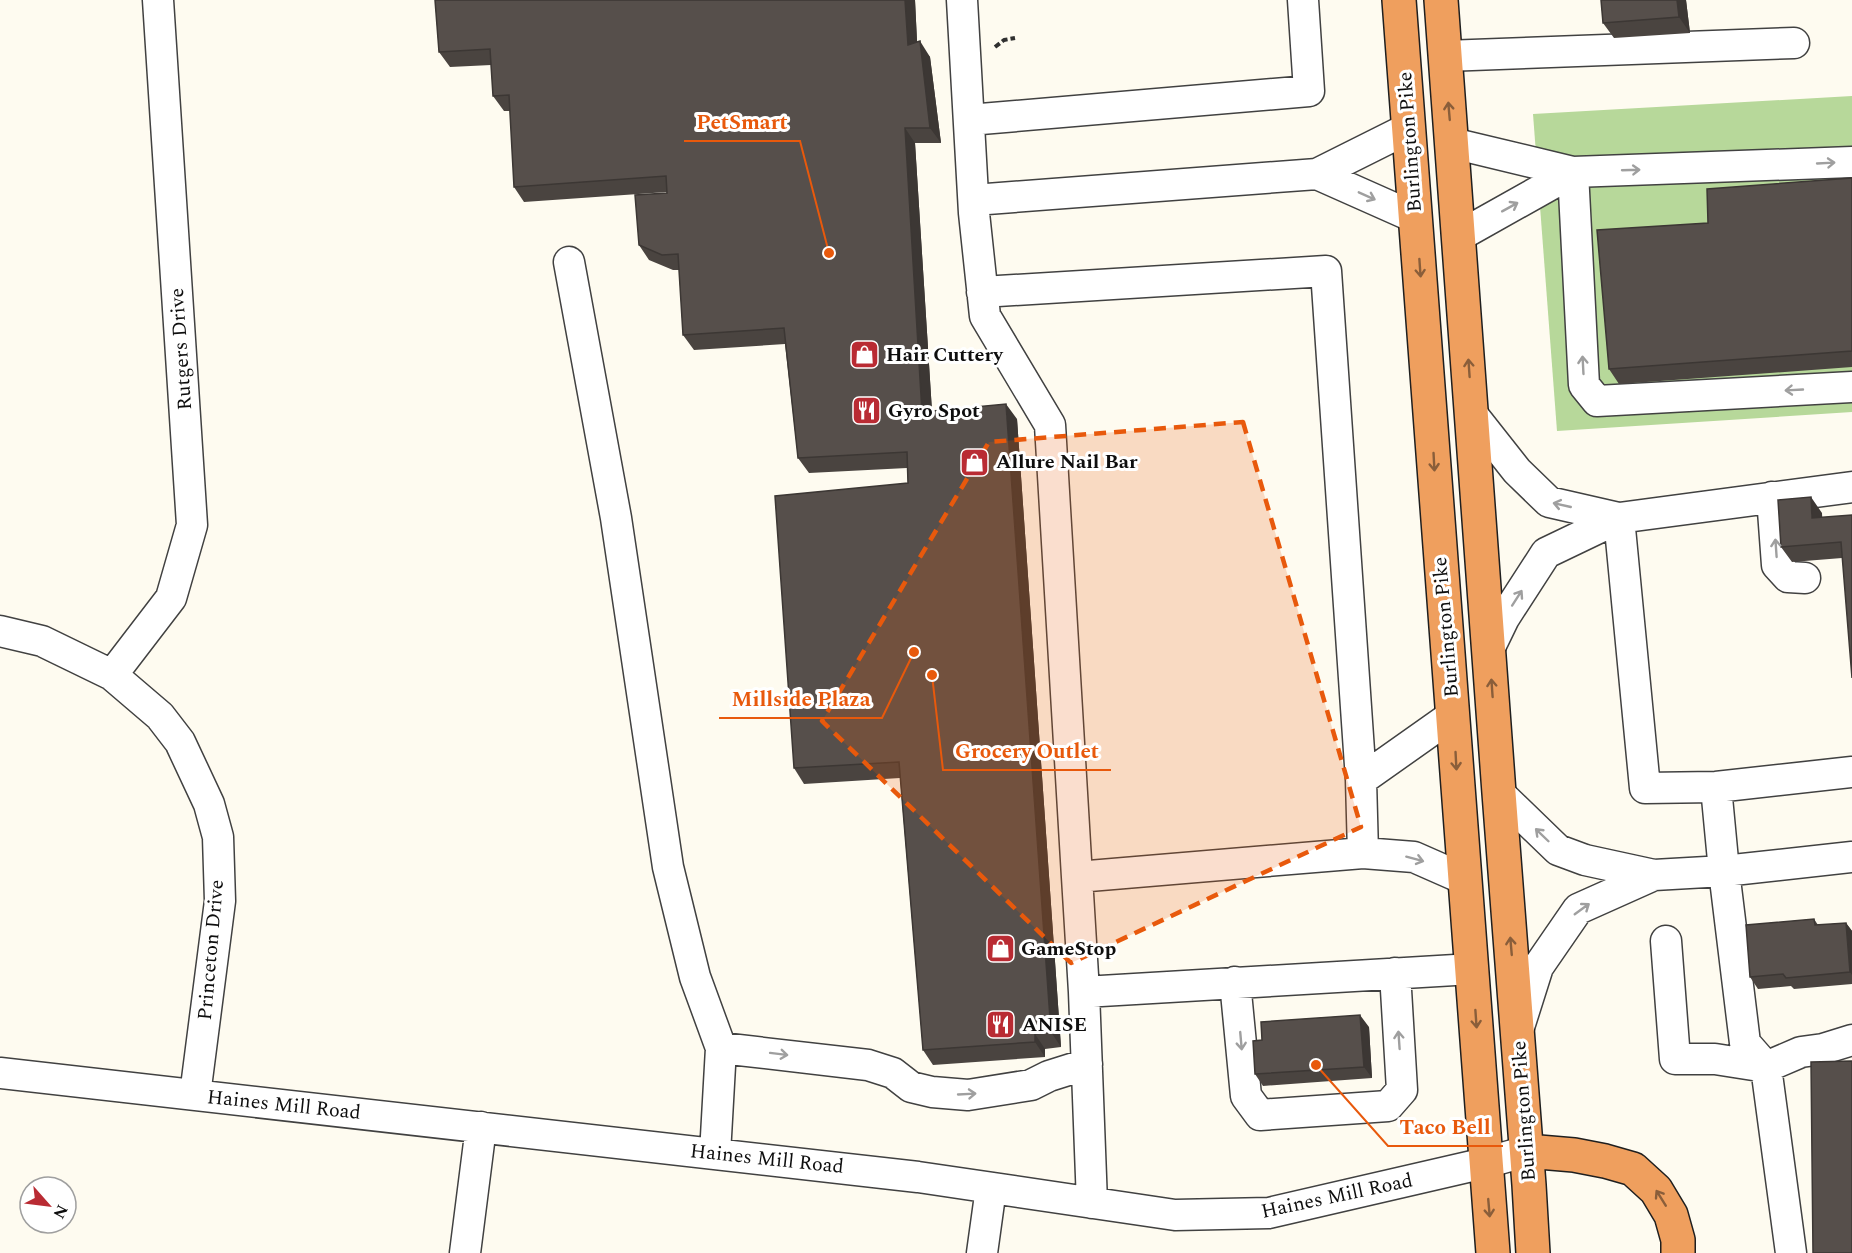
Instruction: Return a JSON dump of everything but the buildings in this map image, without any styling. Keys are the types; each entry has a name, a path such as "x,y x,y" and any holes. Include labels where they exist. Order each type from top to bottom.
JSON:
{"highway":[{"name":"Burlington Pike","path":"1399,0 1492,1253"},
{"name":"Burlington Pike","path":"1441,0 1533,1253"},
{"path":"1527,1151 1574,1155 1633,1169 1656,1190 1671,1215 1678,1240 1678,1253"}],"street":[{"name":"Rutgers Drive","path":"112,675 171,598 192,525 158,0"},
{"path":"962,0 974,200 985,316 1050,425 1084,992 1092,1203"},
{"path":"969,120 1309,91 1303,0"},
{"path":"1445,56 1794,43"},
{"path":"974,200 1317,174 1409,128"},
{"path":"1452,143 1573,172 1852,162"},
{"path":"1459,236 1573,172"},
{"path":"1573,172 1584,385 1597,401 1852,387"},
{"path":"1317,174 1416,218"},
{"path":"569,262 616,518 668,867 695,977 721,1048 715,1154"},
{"path":"982,292 1326,271 1361,780 1363,853"},
{"path":"1472,414 1517,471 1549,502 1619,518"},
{"path":"1489,649 1504,618 1546,552 1619,518 1852,487"},
{"path":"1772,497 1777,565 1788,577 1805,578"},
{"path":"1619,518 1645,788 1716,787 1852,772"},
{"name":"Princeton Drive","path":"0,631 42,641 112,675 160,716 180,742 209,804 218,837 220,901 195,1095"},
{"path":"1361,780 1453,715"},
{"path":"1716,787 1745,1043 1766,1068 1791,1253"},
{"path":"1499,793 1558,850 1585,860 1654,875 1724,871 1852,857"},
{"path":"1077,877 1363,853 1414,857 1464,879"},
{"path":"1518,1033 1538,968 1578,909 1654,875"},
{"path":"1665,942 1675,1059 1715,1059 1766,1068 1801,1052 1823,1049 1852,1040"},
{"path":"1084,992 1472,969"},
{"path":"1235,982 1246,1095 1260,1115 1388,1106 1402,1090 1395,973"},
{"path":"721,1048 868,1065 893,1073 911,1087 933,1092 968,1095 1031,1085 1049,1076 1087,1064"},
{"name":"Haines Mill Road","path":"0,1072 918,1177 1175,1215 1269,1213 1485,1164 1527,1151"},
{"path":"465,1253 481,1127"},
{"path":"982,1253 991,1188"}],"highlighted area":[{"path":"1243,422 1361,827 1071,963 822,721 989,442"}],"green space":[{"path":"1852,96 1852,412 1557,431 1533,114"}],"place":[{"name":"PetSmart","path":"829,253"},
{"name":"Hair Cuttery","path":"865,355"},
{"name":"Gyro Spot","path":"867,411"},
{"name":"Allure Nail Bar","path":"975,462"},
{"name":"Millside Plaza","path":"914,652"},
{"name":"Grocery Outlet","path":"932,675"},
{"name":"GameStop","path":"1000,949"},
{"name":"ANISE","path":"1001,1025"},
{"name":"Taco Bell","path":"1316,1065"}]}
